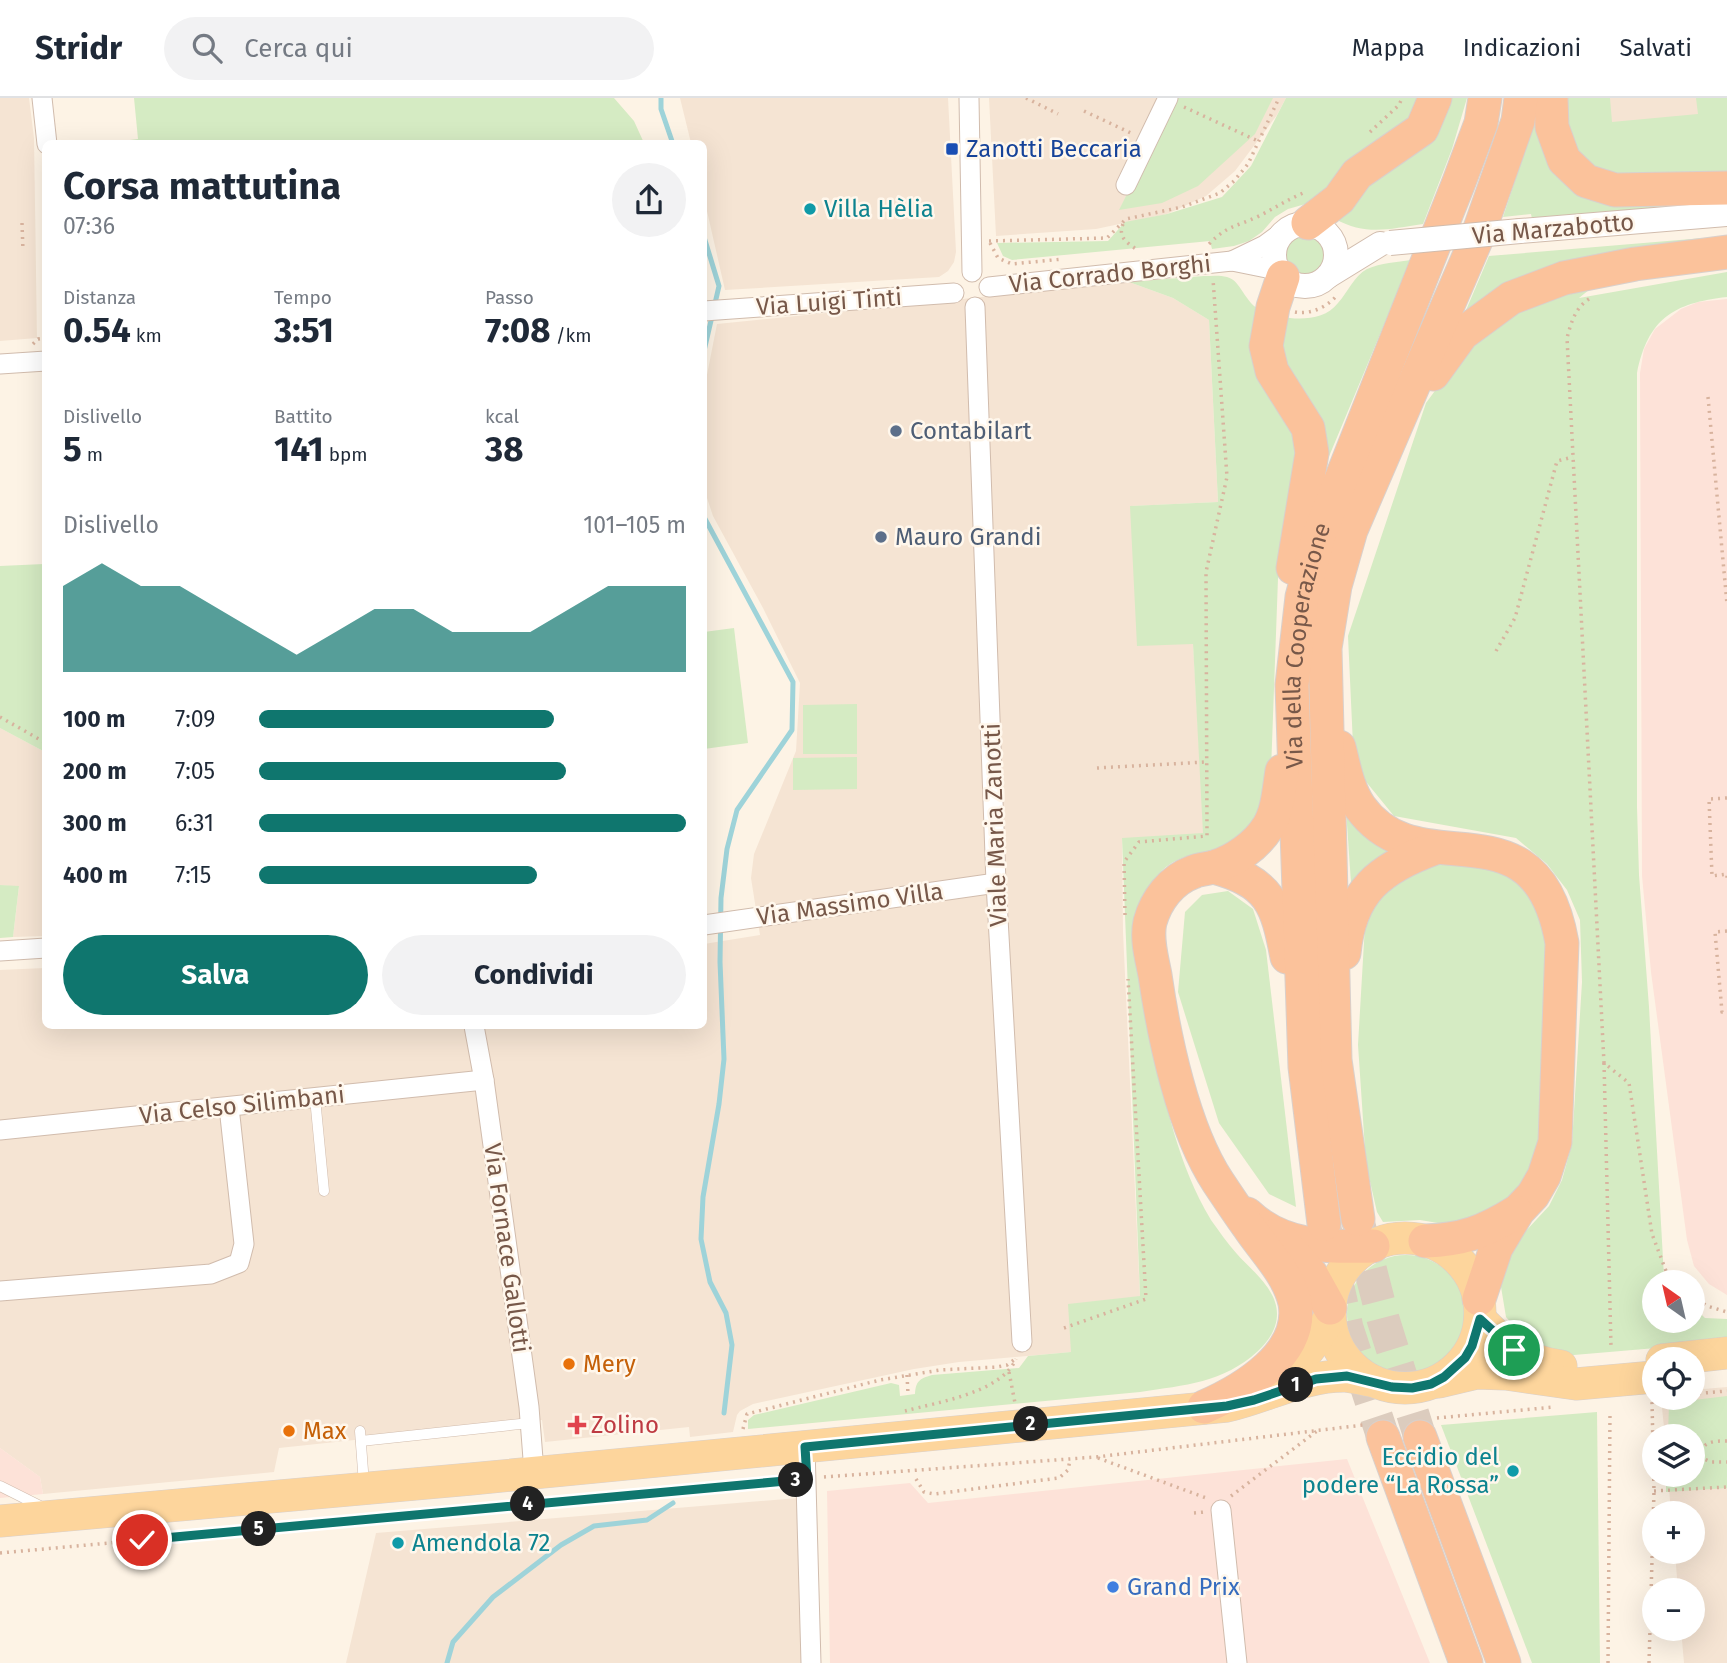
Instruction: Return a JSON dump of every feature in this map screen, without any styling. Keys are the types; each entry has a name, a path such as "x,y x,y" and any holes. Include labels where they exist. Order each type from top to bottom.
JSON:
{"highway":[{"path":"1308,230 1339,199 1357,174 1422,129 1435,98"},
{"name":"Via della Cooperazione","path":"1366,1232 1320,1064 1292,680 1302,597 1319,535 1459,183 1481,123 1485,98"},
{"name":"Via della Cooperazione","path":"1324,1224 1320,1064 1325,648 1335,586 1351,530 1476,240 1518,121 1521,98"},
{"path":"1550,98 1552,127 1564,160 1586,181 1615,190 1727,188"},
{"path":"1395,431 1462,334 1511,298 1564,278 1635,264 1727,251"},
{"path":"1204,1407 1224,1398 1275,1360 1288,1342 1294,1326 1295,1303 1284,1279 1202,1153 1177,1080 1159,1003 1150,944 1150,924 1159,901 1173,882 1232,859 1259,840 1270,825 1275,811 1286,751 1292,680 1290,592 1295,546 1312,453 1308,428 1272,371 1266,346 1280,274"},
{"path":"1325,648 1336,733 1347,779 1359,806 1374,823 1396,837 1435,848 1478,849 1500,854 1516,862 1540,886 1557,915 1562,943 1555,1142 1544,1177 1533,1195 1518,1211 1496,1248 1479,1309"},
{"path":"1320,1064 1345,943 1353,915 1365,891 1385,870 1435,848"},
{"path":"1213,867 1236,873 1251,881 1273,904 1280,920 1320,1064"},
{"path":"1230,1198 1254,1221 1294,1241 1316,1246 1366,1232"},
{"path":"1425,1241 1467,1237 1489,1229 1518,1211"},
{"path":"1275,1233 1311,1274 1330,1312"},
{"path":"1425,1428 1504,1663"},
{"path":"1379,1431 1466,1663"}],"main road":[{"path":"1254,1400 1293,1371 1313,1347 1330,1312 1335,1288 1343,1271 1357,1256 1366,1232 1425,1241 1454,1257 1470,1276 1479,1309 1514,1350 1529,1359 1577,1368 1642,1362"},
{"path":"1431,1384 1444,1377 1465,1358 1472,1346 1479,1309"},
{"path":"1330,1312 1332,1333 1338,1348 1359,1373 1373,1381"},
{"path":"1705,1355 1727,1353"},
{"path":"1705,1373 1727,1371"},
{"path":"0,1521 1227,1406 1316,1379 1347,1376 1392,1387 1412,1388 1477,1373 1642,1389"}],"street":[{"path":"42,98 47,140"},
{"path":"969,98 972,272"},
{"path":"1126,185 1168,99"},
{"name":"Via Marzabotto","path":"1308,230 1385,244 1727,214"},
{"path":"1280,274 1274,260 1278,239 1308,230 1336,246 1337,257 1328,276"},
{"name":"Via Corrado Borghi","path":"989,287 1231,261 1265,245 1308,230"},
{"name":"Via Marzabotto","path":"1280,274 1301,286 1320,283 1385,244"},
{"name":"Via Corrado Borghi","path":"1231,261 1280,274"},
{"path":"972,272 984,277 989,287 985,301 975,307 960,302 954,293 956,281 972,272"},
{"name":"Via Luigi Tinti","path":"707,311 954,293"},
{"name":"Viale Maria Zanotti","path":"975,307 996,883 1019,1350"},
{"path":"0,364 42,361"},
{"name":"Via Massimo Villa","path":"707,925 996,883"},
{"path":"0,951 42,948"},
{"name":"Via Fornace Gallotti","path":"475,1029 484,1080 530,1423 534,1472"},
{"name":"Via Celso Silimbani","path":"0,1130 484,1080"},
{"path":"0,1291 211,1274 239,1263 244,1244 229,1107"},
{"path":"805,1447 811,1663"},
{"path":"1222,1510 1237,1663"}],"lane":[{"path":"315,1098 324,1191"},
{"path":"365,1488 360,1436 530,1423"},
{"path":"0,1486 58,1515"}],"path":[{"path":"1026,98 1058,114"},
{"path":"1012,264 998,258 990,242 1107,238 1126,219 1182,207 1220,193 1248,163 1279,98"},
{"path":"1168,99 1258,141"},
{"path":"1084,111 1147,141"},
{"path":"1208,245 1224,229 1259,216 1278,204 1311,190"},
{"path":"1126,219 1121,235 1139,251"},
{"path":"22,223 23,251"},
{"path":"1126,926 1124,862 1139,842 1207,836 1206,572 1227,477 1213,272"},
{"path":"1592,298 1583,303 1573,317 1567,338 1604,1063 1611,1347"},
{"path":"1708,397 1727,604"},
{"path":"1496,651 1515,618 1557,461 1573,457"},
{"path":"0,717 42,741"},
{"path":"1097,768 1207,762"},
{"path":"1727,798 1709,799 1712,876 1727,874 1727,878"},
{"path":"1727,931 1715,932 1723,1012 1727,1011"},
{"path":"1064,1328 1146,1298 1128,968"},
{"path":"1604,1063 1629,1083 1652,1234 1666,1270"},
{"path":"1705,1305 1727,1312"},
{"path":"897,1413 946,1401 998,1380 1009,1372 1019,1350"},
{"path":"742,1434 747,1414 757,1410 880,1380 940,1370 1007,1365 1019,1350"},
{"path":"1009,1372 1015,1403"},
{"path":"906,1376 908,1394"},
{"path":"1705,1393 1727,1391"},
{"path":"1425,1428 1555,1407"},
{"path":"1649,1663 1654,1491 1653,1410"},
{"path":"1608,1663 1610,1412"},
{"path":"0,1553 807,1479 1070,1460 1319,1430 1379,1431"},
{"path":"1096,1457 1221,1504 1319,1430"},
{"path":"1727,1441 1710,1441 1700,1452 1700,1457 1704,1460 1727,1462"},
{"path":"916,1479 924,1492 933,1494 1059,1478 1068,1470 1070,1460"},
{"path":"1654,1491 1727,1487"}],"shaded area":[{"path":"0,98 29,98 34,138 37,338 0,341"},
{"path":"680,98 948,98 956,252 954,262 948,271 939,277 725,290 707,211 707,140 690,140"},
{"path":"989,98 1286,98 1277,115 1235,171 1206,196 1167,214 1096,229 996,236"},
{"path":"1599,98 1727,98 1727,165 1607,174"},
{"path":"1129,282 1173,298 1209,320 1218,502 1131,506 1193,643 1204,834 1122,839 1123,932 1140,1297 1071,1352 959,1362 914,1369 753,1404 737,1415 733,1432 690,1437 689,1427 545,1442 542,1420 279,1448 274,1472 43,1494 40,1477 0,1448 0,970 42,968 42,1029 707,1029 707,944 760,935 751,878 754,854 796,751 800,683 713,516 707,498 707,375 717,324"},
{"path":"1727,299 1727,1295 1709,1284 1705,1279 1705,1270 1697,1270 1694,1266 1687,1240 1651,972 1642,876 1640,373 1644,349 1655,329 1681,309 1698,302"},
{"path":"0,728 42,750 42,936 13,937 19,887 0,885"},
{"path":"1727,1387 1727,1663 1684,1663 1682,1641 1705,1641 1705,1578 1677,1578 1676,1564 1705,1564 1705,1501 1670,1501 1669,1487 1705,1487 1705,1424 1664,1424 1662,1410 1705,1410 1705,1389"},
{"path":"0,1448 40,1477 43,1494 0,1498"},
{"path":"1347,1459 1430,1663 830,1663 827,1491 910,1483 928,1503"},
{"path":"810,1497 820,1663 346,1663 376,1533"}],"green space":[{"path":"134,98 614,98 634,121 643,140 130,140 138,139"},
{"path":"1175,98 1273,98 1255,134 1198,186 1162,203 1119,210"},
{"path":"1286,98 1421,98 1408,122 1309,203 1288,209 1275,217 1262,232 1249,241 1212,249 1210,241 1012,260 1003,256 997,243 1108,241 1125,222 1167,214 1222,197 1251,166"},
{"path":"1445,98 1467,98 1452,149 1423,224 1368,229 1357,228 1335,219"},
{"path":"1537,98 1549,157 1727,202 1532,219 1531,214 1503,217 1530,135"},
{"path":"1563,98 1610,98 1612,122 1698,114 1696,98 1727,98 1727,174 1607,180 1574,153"},
{"path":"1305,234 1319,240 1325,254 1319,268 1305,274 1291,268 1285,254 1291,240"},
{"path":"1727,236 1727,239 1461,322 1489,256"},
{"path":"1411,260 1320,478 1283,369 1281,317 1320,316 1333,309 1362,272 1383,264"},
{"path":"1727,272 1727,297 1692,304 1666,317 1648,339 1637,373 1637,807 1664,1270 1642,1270 1642,1334 1704,1334 1705,1318 1727,1319 1727,1342 1642,1347 1642,1349 1562,1356 1527,1341 1506,1317 1499,1275 1511,1247 1549,1206 1562,1180 1572,1144 1582,982 1580,920 1567,890 1547,864 1516,838 1394,816 1354,767 1348,636 1426,403 1468,346 1516,307 1600,281 1579,298"},
{"path":"1204,276 1232,279 1251,303 1263,312 1300,449 1279,551 1271,771 1255,829 1224,850 1177,860 1161,871 1153,881 1138,911 1136,953 1151,1039 1181,1155 1211,1220 1273,1296 1277,1314 1274,1330 1262,1347 1245,1362 1217,1376 1188,1384 1140,1392 748,1429 748,1420 754,1415 891,1383 899,1385 900,1396 915,1394 919,1381 932,1375 1019,1368 1028,1356 1071,1352 1068,1304 1140,1296 1122,838 1203,833 1193,644 1137,646 1130,506 1218,502 1209,320 1173,298 1129,282"},
{"path":"42,564 42,750 0,728 0,566"},
{"path":"734,628 748,743 707,749 707,632"},
{"path":"857,704 857,754 803,754 803,705"},
{"path":"857,757 857,789 793,790 793,758"},
{"path":"1346,809 1406,851 1352,898"},
{"path":"1438,863 1501,865 1538,903 1550,938 1538,1153 1517,1192 1490,1216 1444,1224 1420,1220 1383,1222 1377,1212 1366,1164 1358,1045 1365,925 1374,897 1397,877"},
{"path":"0,885 19,886 13,937 0,938"},
{"path":"1228,891 1253,909 1266,950 1296,1207 1269,1194 1219,1123 1178,992 1185,912 1202,895"},
{"path":"1406,1255 1429,1259 1448,1272 1461,1291 1465,1314 1461,1337 1448,1356 1429,1369 1406,1373 1383,1369 1364,1356 1351,1337 1347,1314 1351,1291 1364,1272 1383,1259"},
{"path":"1727,1396 1727,1488 1666,1492 1666,1487 1705,1487 1705,1424 1668,1424 1669,1410 1705,1410 1705,1399"},
{"path":"1597,1412 1600,1663 1532,1663 1441,1425"}],"waterway":[{"path":"661,98 661,109 672,140"},
{"path":"707,247 719,286 707,338"},
{"path":"707,523 793,682 792,730 737,810 727,849 721,898 720,962 724,1059 703,1197 701,1239 710,1282 726,1313 732,1345 724,1413"},
{"path":"447,1663 453,1642 493,1597 561,1545 594,1526 647,1520 673,1503"}],"tunnel":[{"path":"1358,1221 1383,1319 1420,1437"},
{"path":"1324,1224 1347,1328 1383,1437"}],"place":[{"name":"Zanotti Beccaria","path":"952,149"},
{"name":"Villa Hèlia","path":"810,209"},
{"name":"Contabilart","path":"896,431"},
{"name":"Mauro Grandi","path":"881,537"},
{"name":"Mery","path":"569,1364"},
{"name":"Zolino","path":"577,1425"},
{"name":"Max","path":"289,1431"},
{"name":"Eccidio del podere “La Rossa”","path":"1513,1471"},
{"name":"Amendola 72","path":"398,1543"},
{"name":"Grand Prix","path":"1113,1587"}],"route":[{"path":"142,1540 807,1479 805,1447 1227,1406 1316,1379 1347,1376 1392,1387 1412,1388 1431,1384 1455,1369 1472,1346 1480,1319 1514,1350"}]}
